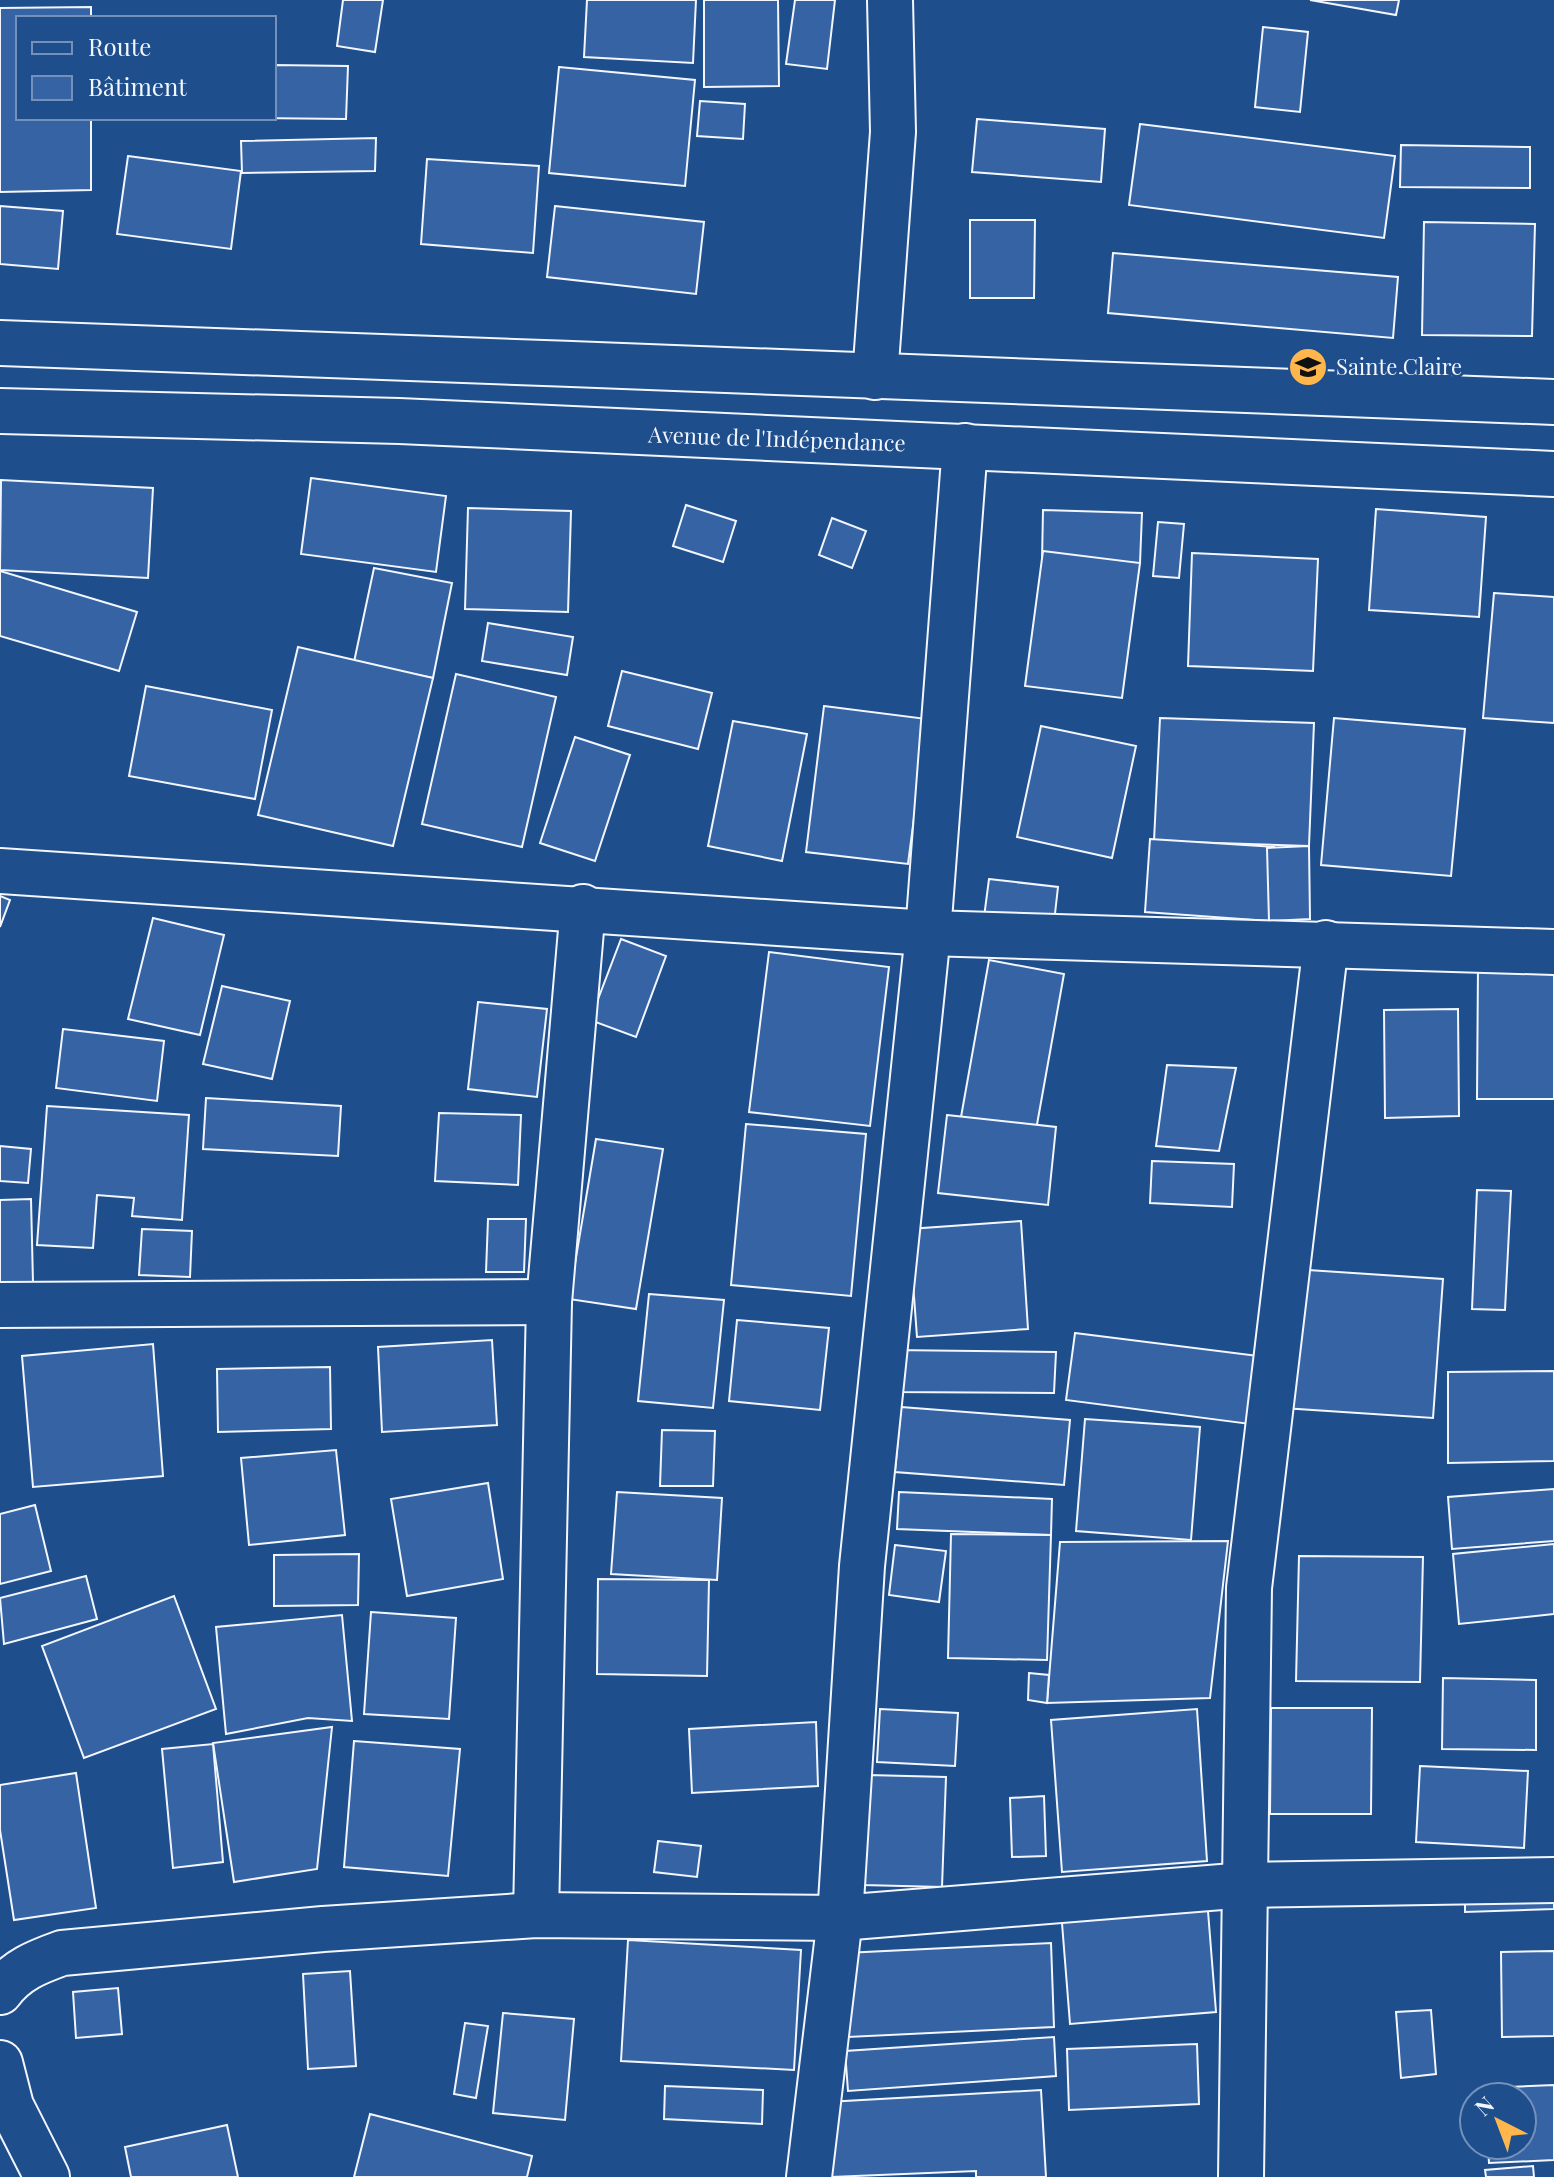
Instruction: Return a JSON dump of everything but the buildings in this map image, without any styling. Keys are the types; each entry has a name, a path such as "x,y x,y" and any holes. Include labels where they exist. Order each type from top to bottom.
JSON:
{"street":[{"path":"875,377 893,132 890,0"},
{"path":"0,343 875,377 1061,380 1554,402"},
{"name":"Avenue de l'Indépendance","path":"0,411 399,421 1554,474"},
{"path":"809,2177 840,1918 862,1566 928,933 965,446"},
{"path":"0,871 583,907 928,933 1554,952"},
{"path":"536,1915 549,1302 583,907"},
{"path":"1241,2177 1249,1588 1326,943"},
{"path":"0,1305 549,1302"},
{"path":"0,1992 11,1978 34,1963 62,1953 323,1929 536,1915 840,1918 1246,1885 1554,1880"},
{"path":"0,2063 6,2106 47,2177"}],"place":[{"name":"Sainte Claire","path":"1308,367"}]}
